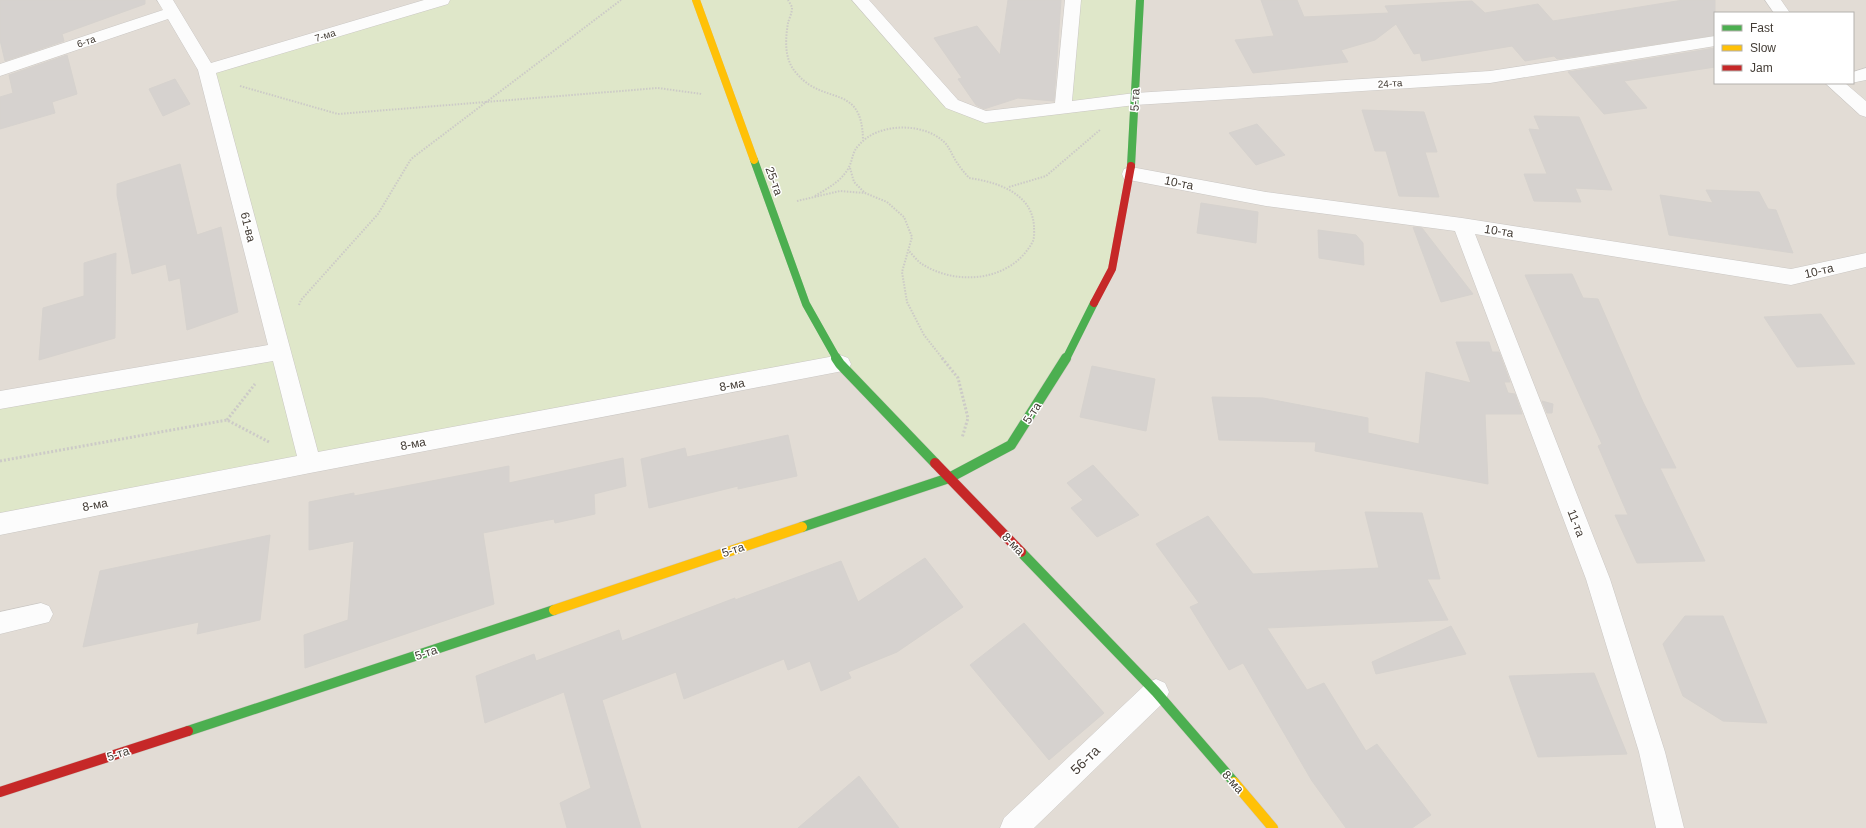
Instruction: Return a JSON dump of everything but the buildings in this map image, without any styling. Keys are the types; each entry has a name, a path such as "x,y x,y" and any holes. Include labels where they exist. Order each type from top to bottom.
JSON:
{"street":[{"name":"7-ма","path":"207,70 442,0"},
{"name":"25-та","path":"696,0 806,304 840,364"},
{"path":"860,0 952,104 985,116 1023,113 1063,106 1074,0"},
{"name":"5-та","path":"0,792 291,698 949,478 1011,445 1066,358 1112,269 1131,174 1140,0"},
{"path":"1773,0 1781,12"},
{"name":"61-ва","path":"169,6 207,70 310,463"},
{"name":"6-та","path":"0,70 169,6"},
{"name":"24-та","path":"1063,106 1135,99 1490,77 1714,41"},
{"path":"1854,78 1866,74"},
{"path":"1835,84 1866,111"},
{"name":"10-та","path":"1131,174 1266,199 1462,225 1791,277 1866,260"},
{"name":"11-та","path":"1462,225 1598,579 1652,752 1670,828"},
{"path":"0,400 280,351"},
{"name":"8-ма","path":"0,524 310,463 840,364 1156,692 1273,828"},
{"name":"56-та","path":"1014,828 1156,692"}],"lane":[{"path":"0,623 41,614"}],"path":[{"path":"298,307 301,300 378,214 411,159 621,0"},
{"path":"788,0 792,8 785,31 786,57 798,77 820,91 850,102 862,121 863,140"},
{"path":"207,70 243,87 338,114 658,88 731,98"},
{"path":"1008,188 1046,176 1135,99"},
{"path":"815,196 836,184 849,167 852,153 863,140 880,132 899,128 919,130 937,136 950,148 956,162 969,178 986,179 1008,188 1026,203 1035,222 1033,242 1020,260 999,272 972,278 945,275 922,264 909,251"},
{"path":"849,167 854,182 865,193"},
{"path":"770,207 840,191 865,193 887,202 904,218 912,237 902,272 907,302 924,335 958,378 968,418 949,478"},
{"path":"227,420 280,351"},
{"path":"0,460 227,420 310,463"}],"shaded area":[{"path":"0,0 1866,0 1866,828 0,828"}],"green space":[{"path":"442,0 860,0 952,104 985,116 1063,106 1073,0 1140,0 1135,99 1112,269 1011,445 949,478 840,364 0,524 0,400 280,351 207,70"}],"traffic: fast":[{"path":"1131,166 1140,0"},
{"path":"754,160 806,304 840,364 935,463"},
{"path":"802,527 949,478 1011,445 1066,358 1094,303"},
{"path":"1021,552 1156,692 1234,782"},
{"path":"188,731 554,610"}],"traffic: slow":[{"path":"696,0 754,160"},
{"path":"554,610 802,527"},
{"path":"1234,782 1273,828"}],"traffic: jam":[{"path":"1094,303 1112,269 1131,166"},
{"path":"935,463 1021,552"},
{"path":"0,792 188,731"}]}
